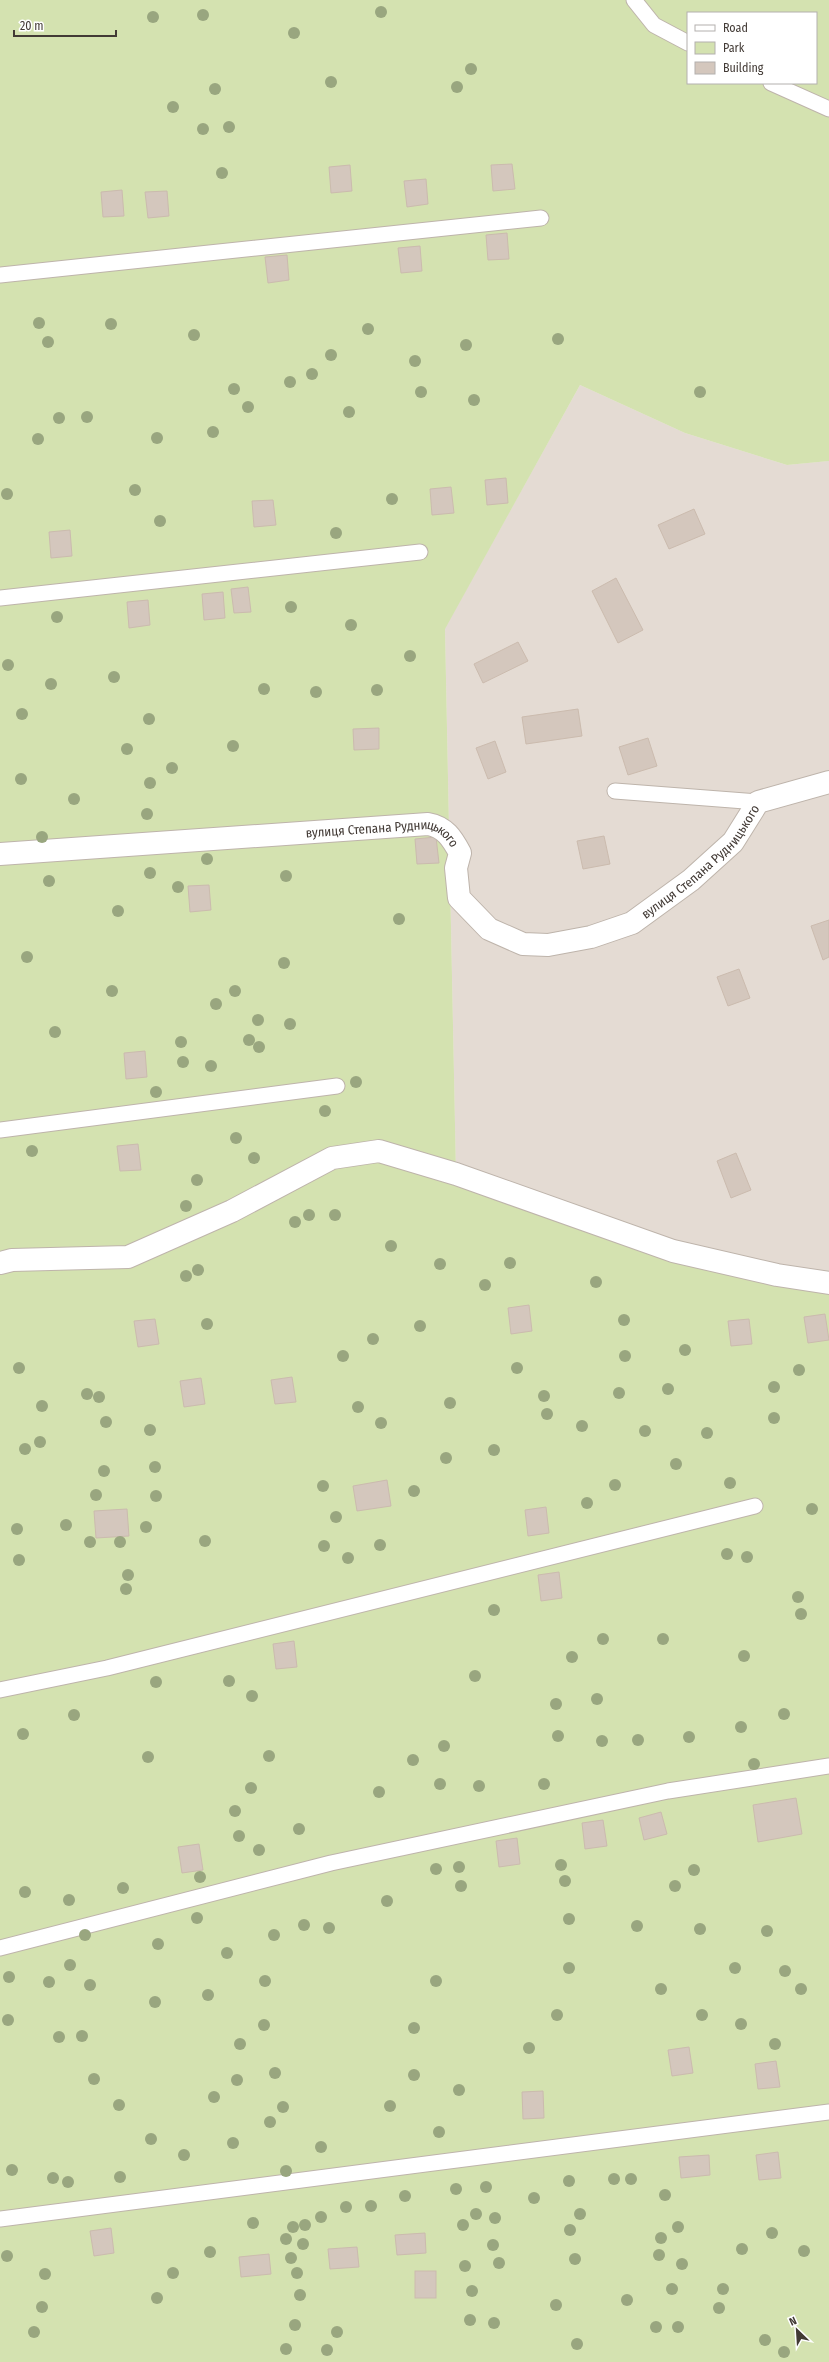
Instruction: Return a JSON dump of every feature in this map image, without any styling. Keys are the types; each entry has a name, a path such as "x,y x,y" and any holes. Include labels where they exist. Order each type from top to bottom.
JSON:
{"street":[{"name":"вулиця Степана Рудницького","path":"0,854 412,826 437,826 452,837 460,853 456,868 459,898 489,929 523,944 548,945 591,937 632,923 691,880 733,842 758,802 829,782"},
{"path":"0,1263 12,1260 128,1257 232,1211 332,1158 379,1151 456,1174 673,1251 777,1275 829,1283"}],"lane":[{"path":"634,0 654,25 687,42"},
{"path":"773,84 829,109"},
{"path":"0,275 541,218"},
{"path":"0,598 420,552"},
{"path":"615,791 758,802"},
{"path":"0,1130 337,1086"},
{"path":"0,1690 107,1668 754,1506"},
{"path":"0,1948 331,1863 668,1790 829,1766"},
{"path":"0,2219 829,2112"}],"shaded area":[{"path":"580,385 685,433 787,465 829,461 829,1283 777,1275 456,1174 445,628"}],"green space":[{"path":"0,0 829,0 829,461 787,465 685,433 580,385 445,629 456,1174 673,1251 829,1283 829,2362 0,2362"}],"building":[{"path":"512,164 515,189 493,191 491,165"},
{"path":"350,165 352,191 331,193 329,167"},
{"path":"426,179 428,204 407,207 404,181"},
{"path":"122,190 124,216 103,217 101,192"},
{"path":"167,191 169,216 148,218 145,192"},
{"path":"507,233 509,259 488,260 486,235"},
{"path":"420,246 422,271 401,273 398,248"},
{"path":"287,255 289,280 268,283 265,257"},
{"path":"506,478 508,503 487,505 485,480"},
{"path":"451,487 454,513 432,515 430,489"},
{"path":"273,500 276,525 254,527 252,501"},
{"path":"694,509 705,534 669,549 658,525"},
{"path":"70,530 72,556 51,558 49,532"},
{"path":"616,578 643,630 618,643 592,591"},
{"path":"248,587 251,612 234,613 231,589"},
{"path":"223,592 225,618 204,620 202,594"},
{"path":"148,600 150,625 129,628 127,602"},
{"path":"518,642 528,661 483,683 474,664"},
{"path":"578,709 582,736 526,744 522,717"},
{"path":"379,728 379,749 354,750 353,729"},
{"path":"648,738 657,766 628,775 619,747"},
{"path":"495,741 506,772 488,779 476,748"},
{"path":"604,836 610,864 583,869 577,841"},
{"path":"436,837 439,863 417,864 415,839"},
{"path":"209,885 211,910 190,912 188,886"},
{"path":"829,920 829,957 823,960 811,926"},
{"path":"739,969 750,998 728,1006 717,977"},
{"path":"145,1051 147,1077 126,1079 124,1053"},
{"path":"138,1144 141,1170 120,1171 117,1146"},
{"path":"736,1153 751,1190 731,1198 717,1161"},
{"path":"529,1305 532,1331 511,1334 508,1308"},
{"path":"825,1314 829,1340 808,1343 804,1317"},
{"path":"155,1319 159,1344 138,1347 134,1321"},
{"path":"749,1319 752,1344 731,1346 728,1321"},
{"path":"292,1377 296,1402 275,1404 271,1380"},
{"path":"201,1378 205,1404 184,1407 180,1381"},
{"path":"387,1480 391,1506 357,1511 353,1486"},
{"path":"546,1507 549,1533 528,1536 525,1510"},
{"path":"127,1509 129,1536 96,1538 94,1511"},
{"path":"559,1572 562,1598 541,1601 538,1575"},
{"path":"294,1641 297,1667 276,1669 273,1644"},
{"path":"796,1798 802,1834 758,1842 753,1805"},
{"path":"661,1812 667,1834 644,1840 639,1818"},
{"path":"603,1820 607,1846 585,1849 582,1823"},
{"path":"517,1838 520,1864 499,1867 496,1841"},
{"path":"199,1844 203,1870 182,1873 178,1847"},
{"path":"689,2047 693,2073 672,2076 668,2050"},
{"path":"776,2061 780,2087 758,2089 755,2064"},
{"path":"543,2091 544,2118 523,2119 522,2092"},
{"path":"778,2152 781,2178 759,2180 756,2155"},
{"path":"709,2155 710,2175 681,2178 679,2157"},
{"path":"111,2228 114,2253 94,2256 90,2231"},
{"path":"425,2233 426,2253 397,2255 395,2235"},
{"path":"357,2247 359,2267 330,2269 328,2249"},
{"path":"269,2254 271,2274 241,2277 239,2257"},
{"path":"415,2271 436,2271 436,2298 415,2298"}]}
